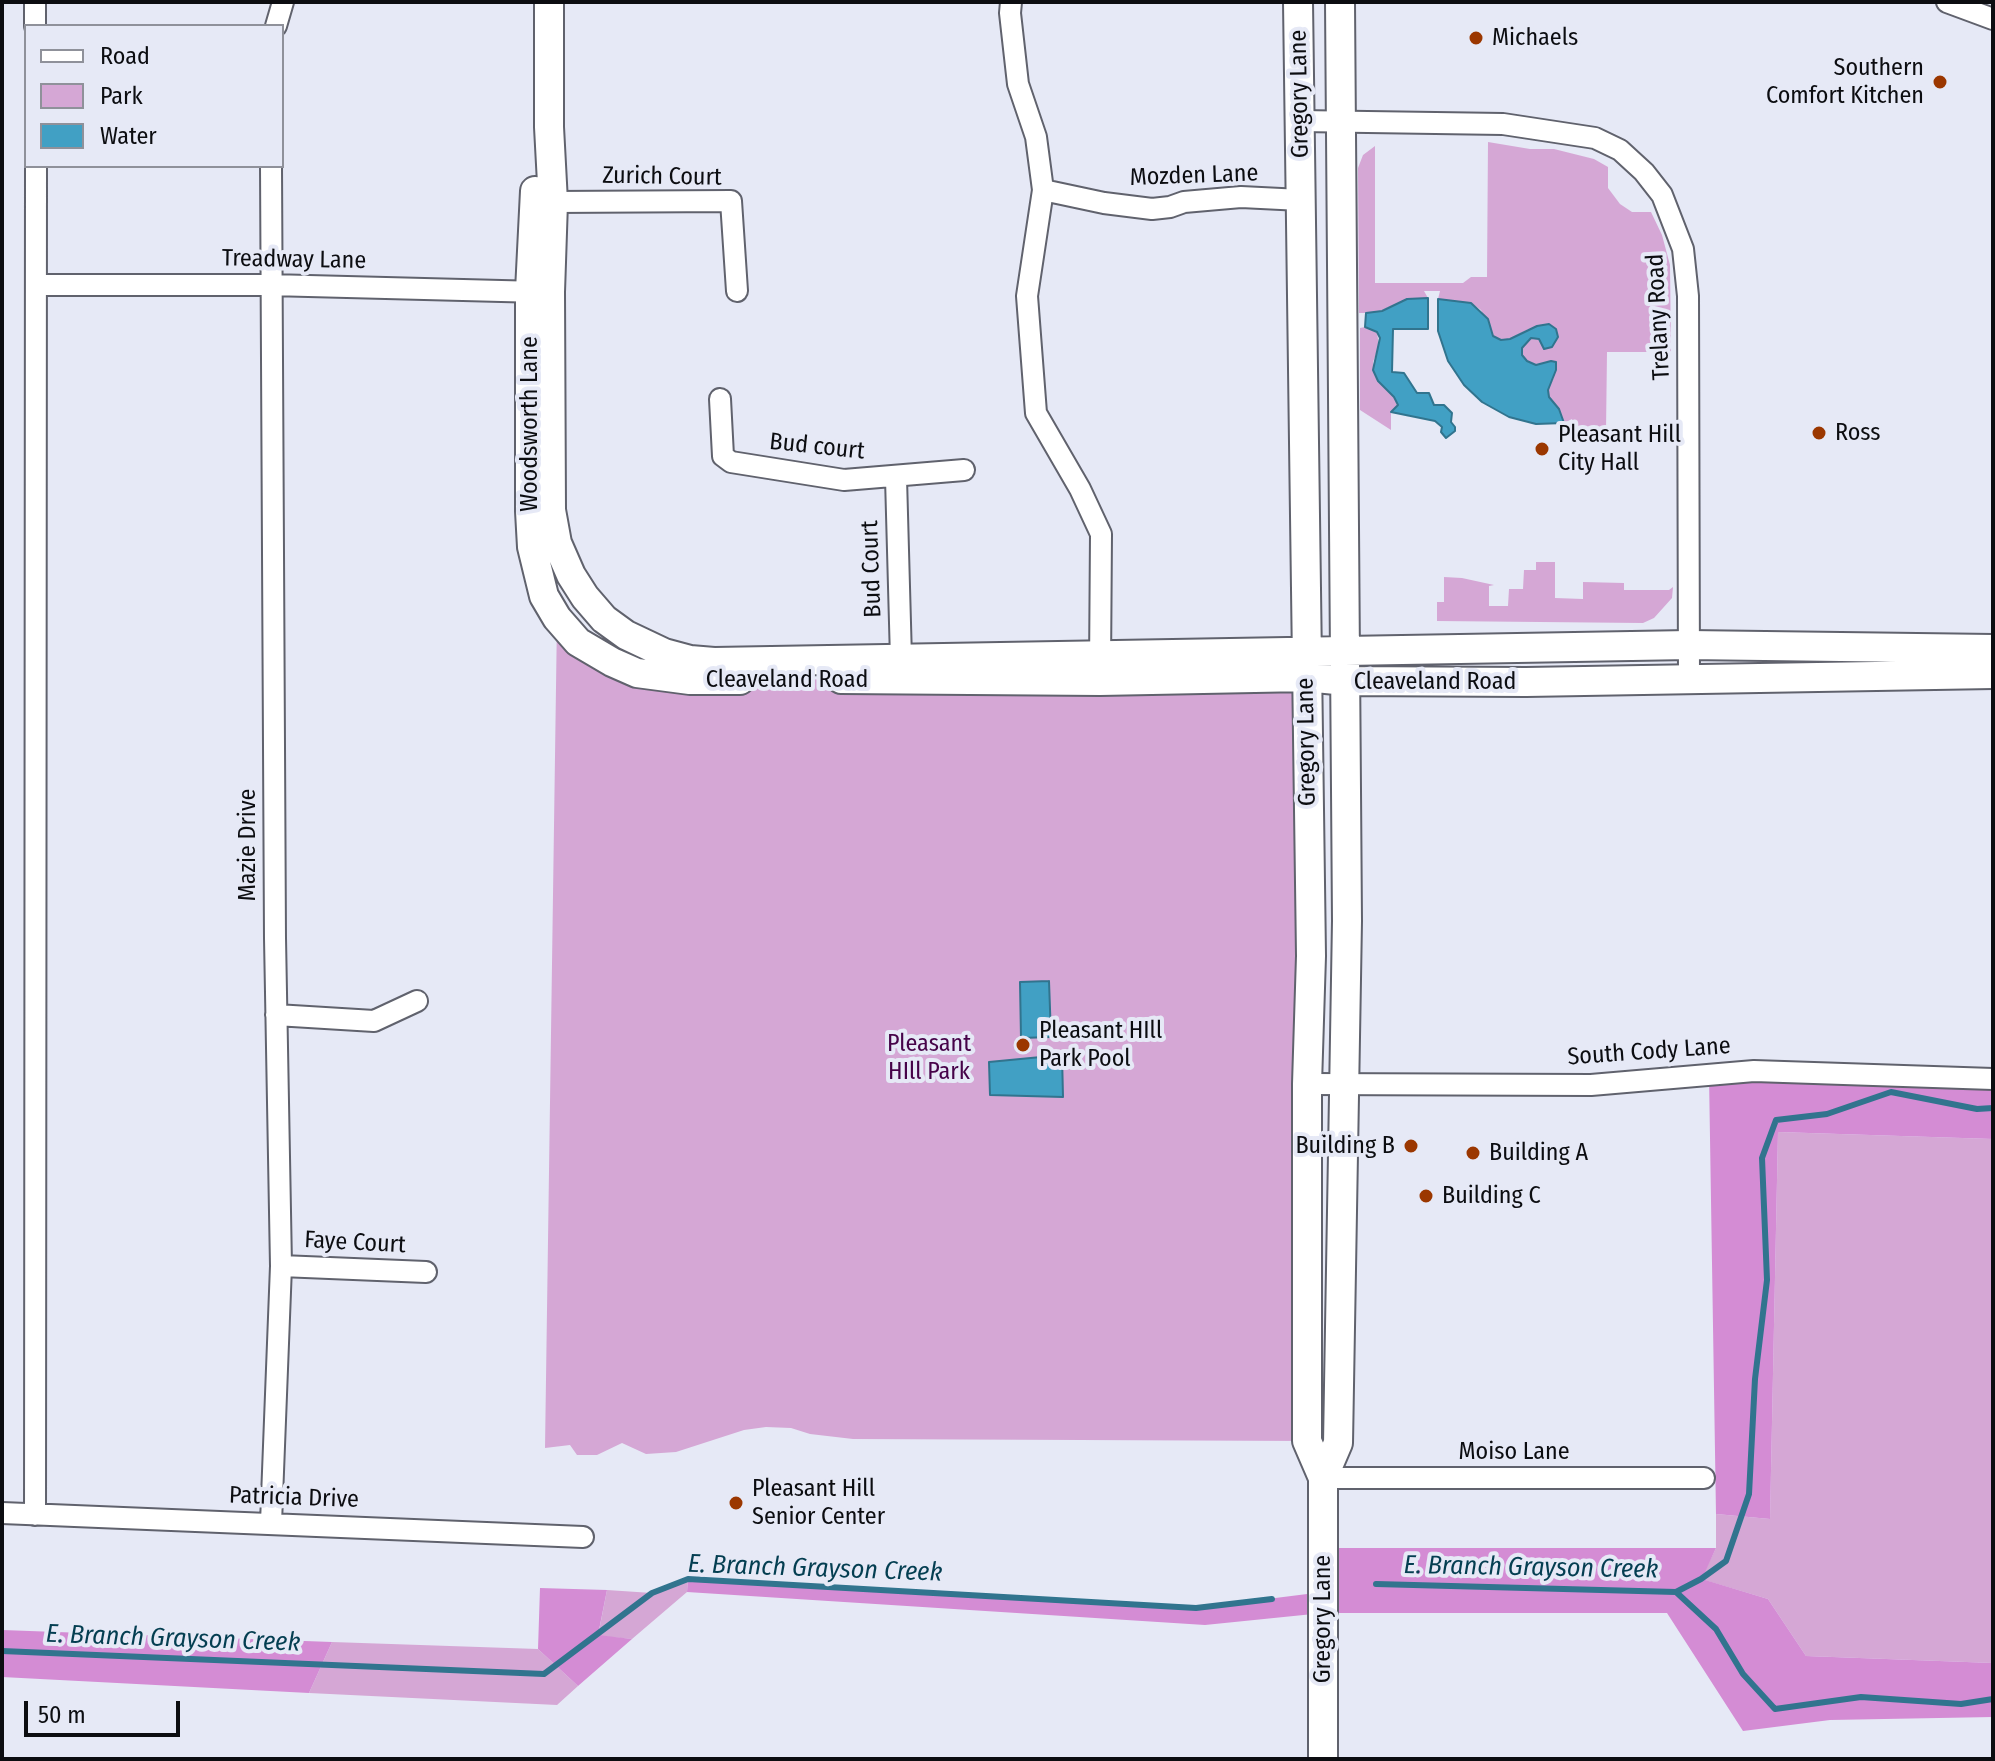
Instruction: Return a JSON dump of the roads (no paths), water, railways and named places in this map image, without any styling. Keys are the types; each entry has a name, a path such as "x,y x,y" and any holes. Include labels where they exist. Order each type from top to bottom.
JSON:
{"street":[{"path":"35,2 35,24"},
{"path":"277,24 283,2"},
{"name":"Woodsworth Lane","path":"549,2 549,127 553,202 540,292 530,511 532,547 544,596 557,618 578,642 597,655 637,673"},
{"path":"1011,2 1018,84 1036,137 1043,190 1027,296 1036,413 1080,489 1101,534 1100,668"},
{"name":"Gregory Lane","path":"1298,2 1311,956 1307,1084 1307,1441 1323,1478"},
{"name":"Gregory Lane","path":"1323,1759 1323,1478 1338,1443 1345,1084 1346,651 1340,2"},
{"path":"1947,2 1993,19"},
{"name":"Trelany Road","path":"1300,121 1503,124 1595,138 1620,150 1644,172 1662,195 1683,249 1688,296 1689,680"},
{"name":"Woodsworth Lane","path":"549,127 534,197 551,510 557,543 571,575 604,619 626,635 664,653"},
{"path":"35,1515 36,168"},
{"name":"Mazie Drive","path":"271,168 276,1015 281,1266 271,1523"},
{"name":"Mozden Lane","path":"1043,190 1152,209 1184,202 1241,197 1301,200"},
{"name":"Zurich Court","path":"553,202 731,201 737,291"},
{"name":"Treadway Lane","path":"36,285 270,285 540,292"},
{"name":"Bud court","path":"720,399 723,456 731,462 844,480 964,470"},
{"name":"Bud Court","path":"896,478 901,659"},
{"path":"557,618 585,597"},
{"name":"Cleaveland Road","path":"637,673 690,680 1306,665 1346,651 1689,645 1993,649"},
{"name":"Cleaveland Road","path":"664,653 714,662 901,659 1100,668"},
{"name":"Cleaveland Road","path":"1306,665 1346,681 1689,680 1993,674"},
{"path":"276,1015 374,1021 417,1001"},
{"name":"South Cody Lane","path":"1307,1084 1591,1085 1754,1071 1993,1079"},
{"name":"Faye Court","path":"281,1266 426,1272"},
{"name":"Moiso Lane","path":"1323,1478 1704,1478"},
{"name":"Patricia Drive","path":"2,1513 583,1537"}],"water":[{"path":"1428,298 1428,329 1393,329 1392,372 1404,373 1417,393 1429,393 1434,405 1444,405 1452,413 1451,422 1455,431 1446,438 1441,432 1442,427 1435,421 1391,412 1398,405 1373,370 1380,338 1377,332 1365,327 1366,313 1382,311 1407,299"},
{"path":"1438,299 1471,303 1488,319 1493,336 1501,340 1537,326 1549,324 1556,329 1558,337 1552,347 1544,349 1539,339 1531,338 1522,348 1522,355 1536,365 1556,362 1548,390 1564,423 1536,424 1509,417 1482,402 1464,385 1448,361 1438,331"},
{"path":"1049,981 1051,1037 1021,1038 1020,982"},
{"path":"1062,1055 1063,1097 990,1095 989,1062"}],"waterway":[{"name":"E. Branch Grayson Creek","path":"1376,1584 1676,1592 1726,1561 1749,1494 1755,1379 1767,1280 1762,1158 1776,1120 1827,1114 1891,1092 1977,1109 1993,1108"},
{"name":"E. Branch Grayson Creek","path":"2,1651 544,1674 652,1593 688,1579 1196,1608 1272,1599"},
{"path":"1676,1592 1716,1629 1743,1674 1775,1709 1861,1697 1961,1704 1993,1699"}],"place":[{"name":"Michaels","path":"1476,38"},
{"name":"Southern Comfort Kitchen","path":"1940,82"},
{"name":"Ross","path":"1819,433"},
{"name":"Pleasant Hill City Hall","path":"1542,449"},
{"name":"Pleasant HIll Park Pool","path":"1023,1045"},
{"name":"Building B","path":"1411,1146"},
{"name":"Building A","path":"1473,1153"},
{"name":"Building C","path":"1426,1196"},
{"name":"Pleasant Hill Senior Center","path":"736,1503"}],"park label":[{"name":"Pleasant HIll Park","path":"929,1058"}]}
